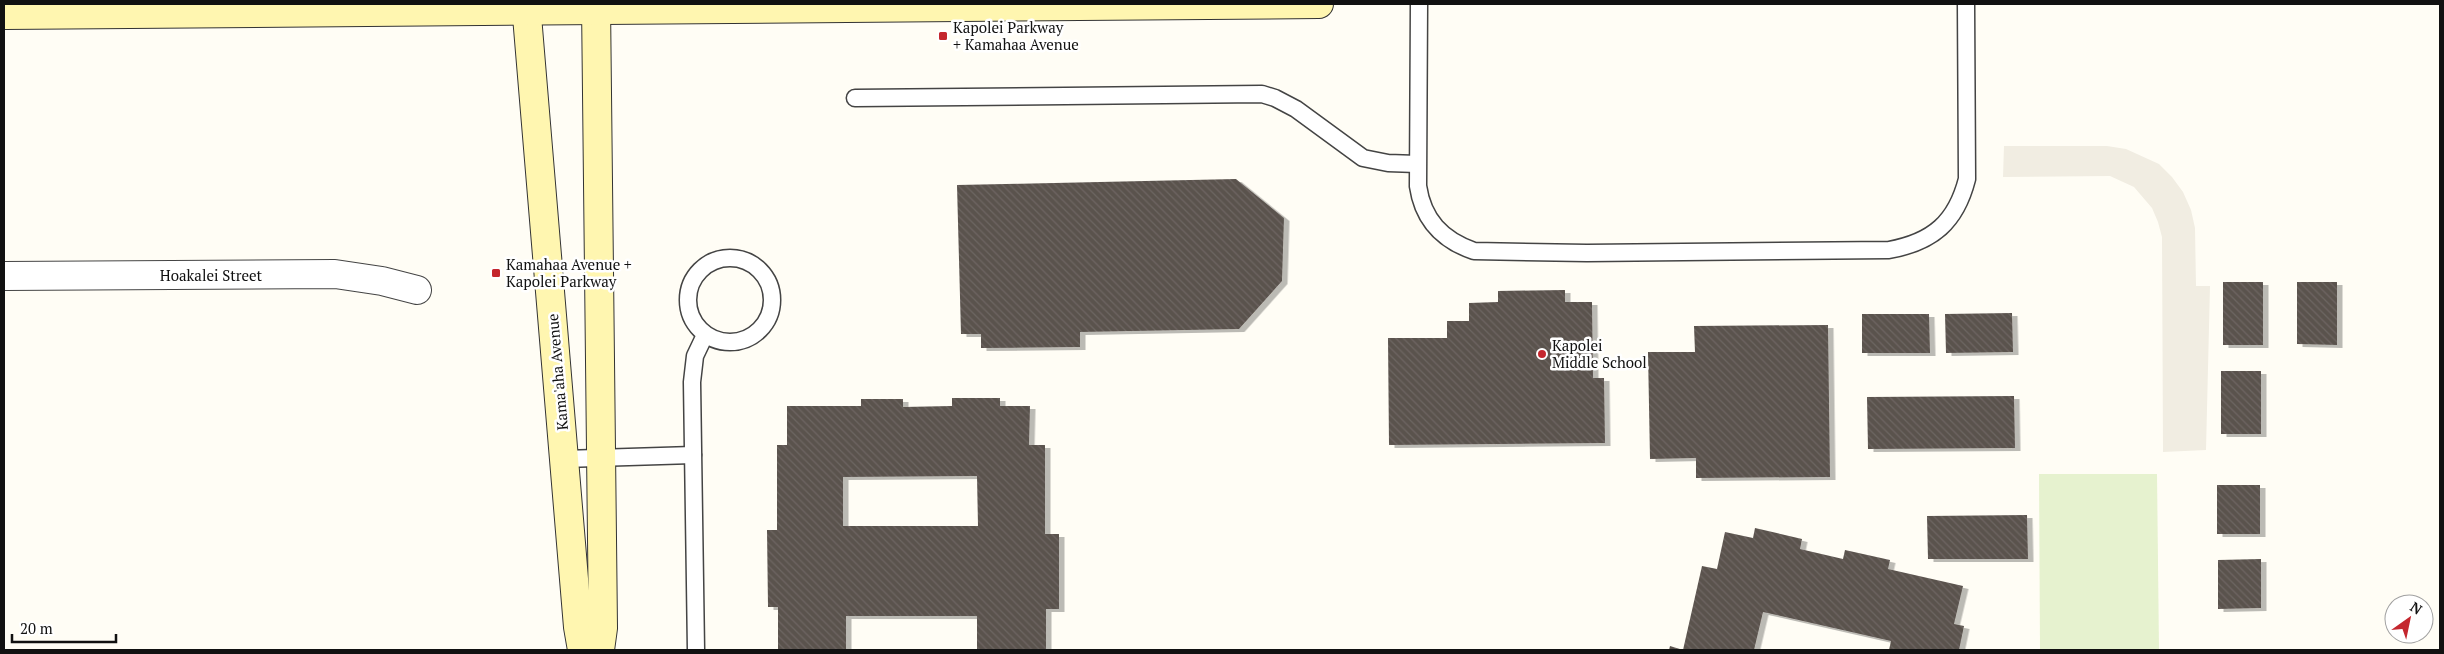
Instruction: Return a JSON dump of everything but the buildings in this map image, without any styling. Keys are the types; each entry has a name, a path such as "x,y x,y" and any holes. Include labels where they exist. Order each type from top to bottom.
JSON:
{"main road":[{"path":"4,15 526,7 1319,4"},
{"name":"Kama'aha Avenue","path":"526,7 578,627 582,650"},
{"path":"596,7 603,628 600,650"}],"street":[{"name":"Hoakalei Street","path":"4,276 335,274 382,281 417,290"}],"lane":[{"path":"1419,4 1418,164 1420,200 1426,214 1444,237 1458,246 1474,251 1587,254 1889,250 1924,240 1939,229 1952,215 1962,198 1966,179 1966,4"},
{"path":"855,98 1262,94 1275,98 1296,109 1363,158 1388,163 1418,164"},
{"path":"727,258 742,260 755,266 765,277 771,290 772,305 768,319 760,330 748,339 733,343 718,341 705,335 695,324 689,310 690,289 701,270 713,262 727,258"},
{"path":"696,650 693,369 705,335"},
{"path":"564,459 693,455"}],"green space":[{"path":"2039,474 2157,474 2159,650 2040,650"}],"shaded area":[{"path":"2004,146 2107,146 2126,149 2159,164 2183,192 2191,210 2195,228 2196,286 2210,286 2206,450 2163,452 2162,237 2152,208 2134,187 2110,176 2003,177"}],"place":[{"name":"Kapolei Parkway + Kamahaa Avenue","path":"943,36"},
{"name":"Kamahaa Avenue + Kapolei Parkway","path":"496,273"},
{"name":"Kapolei Middle School","path":"1542,354"}]}
